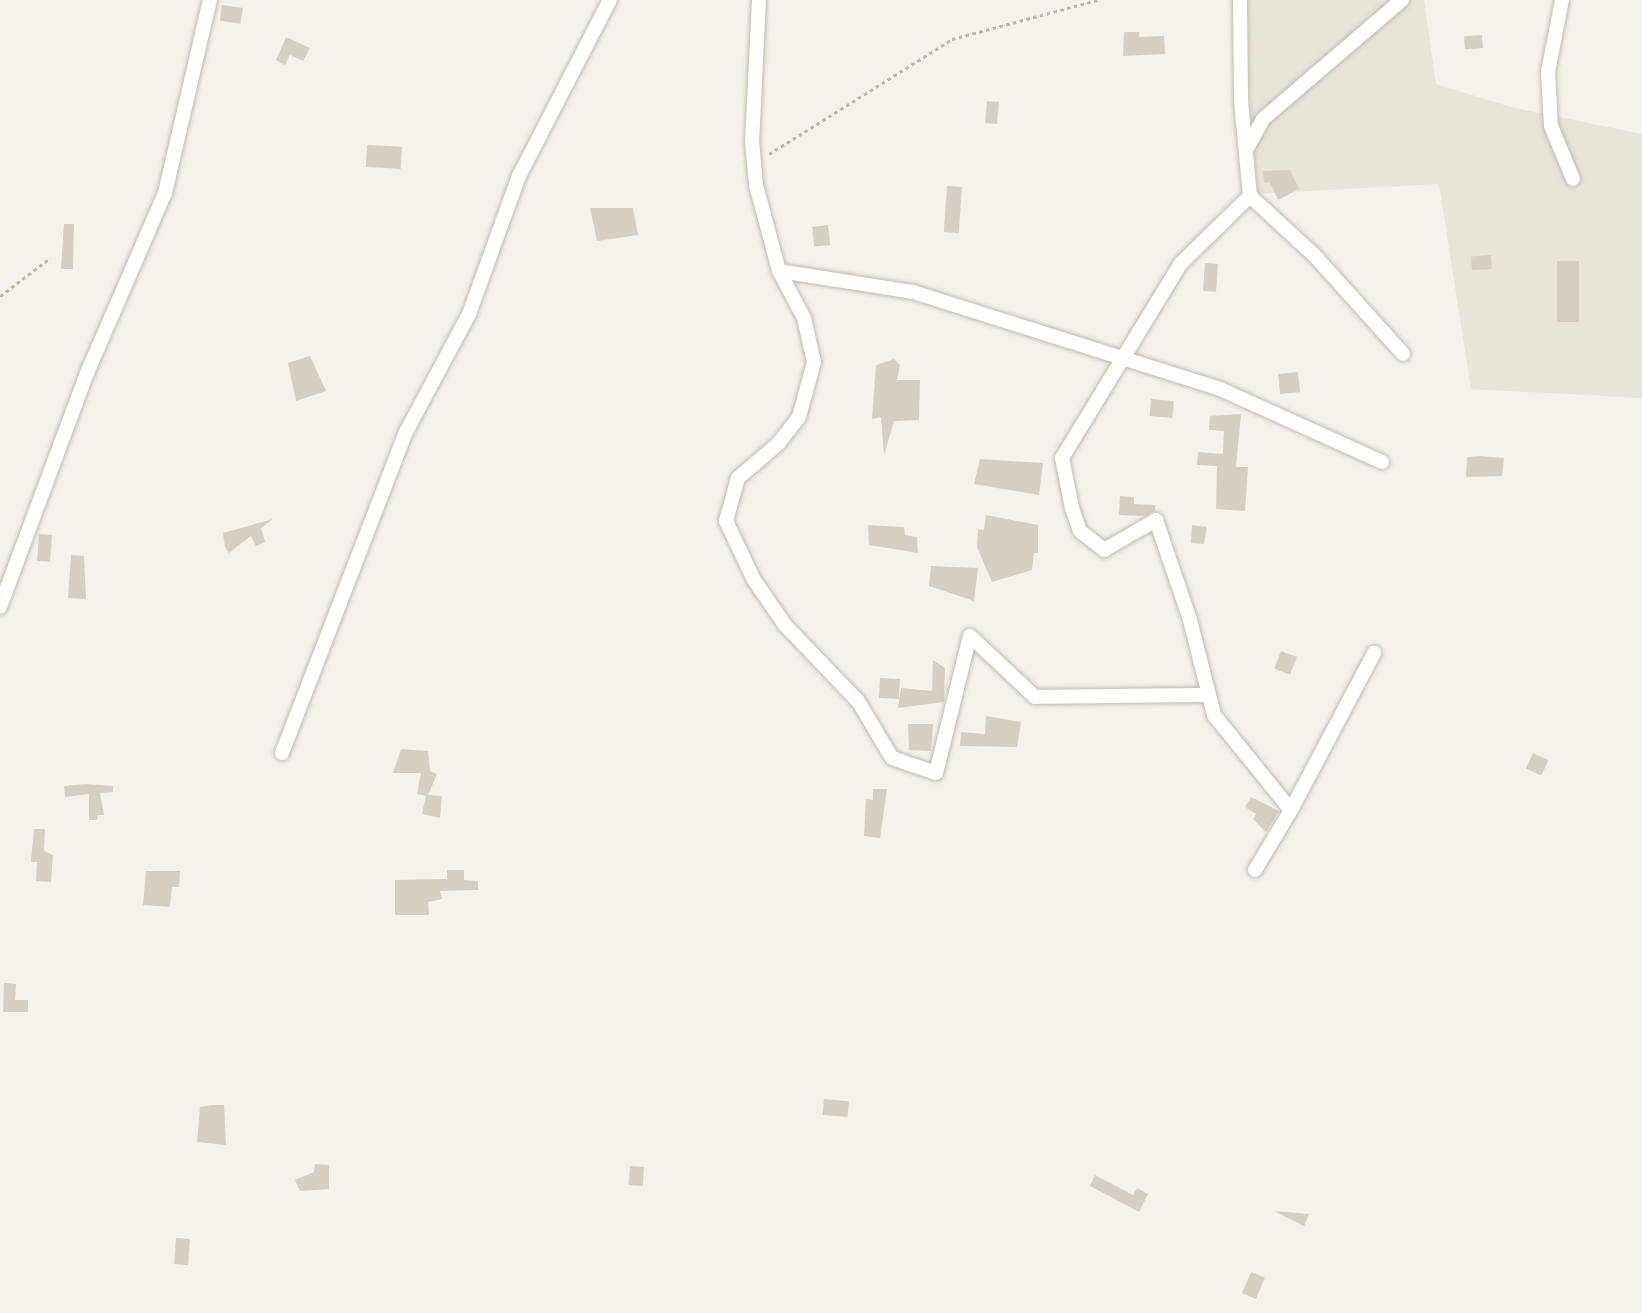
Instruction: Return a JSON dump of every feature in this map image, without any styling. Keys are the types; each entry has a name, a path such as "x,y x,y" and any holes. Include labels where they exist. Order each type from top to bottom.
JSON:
{"street":[{"path":"0,607 87,373 165,193 209,0"},
{"path":"282,753 406,432 469,314 519,176 610,0"},
{"path":"759,0 754,163 779,271 804,318 814,362 799,417 779,443 738,478 726,521 754,580 785,625 858,701 892,758 936,773 970,636 1035,697 1209,695"},
{"path":"1240,0 1250,196 1314,255 1403,354"},
{"path":"1246,151 1263,119 1402,0"},
{"path":"1562,0 1549,85 1552,126 1573,179"},
{"path":"1250,196 1181,263 1062,458 1072,508 1080,531 1104,550 1156,520 1214,715 1291,810"},
{"path":"779,271 913,292 1218,388 1382,462"},
{"path":"1255,870 1291,810 1374,653"}],"path":[{"path":"754,163 952,39 1098,0"},
{"path":"0,296 50,258"}],"shaded area":[{"path":"1242,0 1424,0 1436,84 1511,107 1642,134 1642,398 1471,389 1439,184 1258,194"}],"building":[{"path":"222,5 243,8 241,24 220,21"},
{"path":"1124,32 1139,32 1139,37 1164,36 1165,54 1123,56"},
{"path":"1482,35 1483,48 1465,49 1464,36"},
{"path":"286,37 310,48 303,61 290,55 285,65 276,60"},
{"path":"987,101 999,102 997,124 985,123"},
{"path":"367,145 402,147 401,169 366,167"},
{"path":"1290,170 1299,189 1278,200 1270,182 1264,183 1263,171"},
{"path":"947,186 962,187 959,233 944,232"},
{"path":"590,208 633,208 638,235 597,241"},
{"path":"64,224 74,224 73,269 61,269"},
{"path":"828,225 830,245 814,247 812,227"},
{"path":"1491,255 1492,269 1472,270 1471,256"},
{"path":"1557,261 1579,261 1579,322 1557,322"},
{"path":"1205,263 1218,264 1216,292 1203,291"},
{"path":"310,356 326,391 296,401 288,363"},
{"path":"894,359 900,365 897,380 920,380 919,420 894,421 884,455 881,417 872,419 876,365"},
{"path":"1298,372 1300,392 1280,394 1278,374"},
{"path":"1151,399 1174,401 1172,418 1150,416"},
{"path":"1241,414 1236,467 1248,467 1245,511 1216,509 1217,466 1197,465 1198,452 1223,454 1224,431 1209,430 1210,416"},
{"path":"1467,457 1504,458 1502,476 1466,477"},
{"path":"980,459 1043,463 1039,495 974,484"},
{"path":"1120,496 1134,497 1134,504 1155,505 1155,511 1144,516 1119,515"},
{"path":"986,515 1038,525 1038,553 1034,553 1032,570 992,582 977,547 978,529 984,530"},
{"path":"273,519 261,528 265,542 256,546 251,536 229,553 225,547 223,533"},
{"path":"868,525 904,527 905,535 917,537 918,553 869,545"},
{"path":"1192,525 1207,527 1204,544 1191,543"},
{"path":"39,534 52,535 50,562 37,561"},
{"path":"71,555 84,556 86,599 68,598"},
{"path":"931,566 978,568 974,601 929,586"},
{"path":"1281,651 1297,657 1290,675 1274,669"},
{"path":"933,660 945,668 944,702 898,708 901,688 932,691"},
{"path":"880,678 900,679 899,699 879,698"},
{"path":"986,716 1021,722 1017,747 960,746 961,732 985,734"},
{"path":"908,724 933,724 931,751 909,750"},
{"path":"401,749 428,751 430,771 437,774 428,795 442,796 440,818 422,814 426,796 417,794 421,773 393,773"},
{"path":"1533,753 1548,760 1541,776 1526,768"},
{"path":"64,786 113,786 113,792 100,793 104,815 98,815 97,820 89,820 89,794 65,797"},
{"path":"873,789 887,789 880,838 864,836 866,799 873,800"},
{"path":"1251,797 1279,811 1266,832 1253,819 1256,814 1245,807"},
{"path":"34,829 45,829 44,851 53,855 51,882 36,881 37,862 31,862"},
{"path":"447,870 464,870 464,880 478,881 478,890 440,891 442,899 428,902 429,915 395,915 395,880 447,879"},
{"path":"146,871 180,871 179,887 172,887 170,907 143,905"},
{"path":"4,983 16,984 15,1000 28,1000 28,1012 3,1012"},
{"path":"824,1099 849,1101 848,1117 823,1115"},
{"path":"224,1105 226,1145 197,1142 200,1107"},
{"path":"315,1164 329,1165 329,1189 300,1191 295,1180 314,1172"},
{"path":"630,1166 644,1167 643,1186 629,1185"},
{"path":"1095,1175 1133,1195 1137,1188 1148,1194 1139,1212 1090,1186"},
{"path":"1274,1211 1309,1214 1304,1226"},
{"path":"176,1238 190,1239 188,1265 174,1264"},
{"path":"1251,1272 1265,1278 1256,1299 1242,1293"}]}
